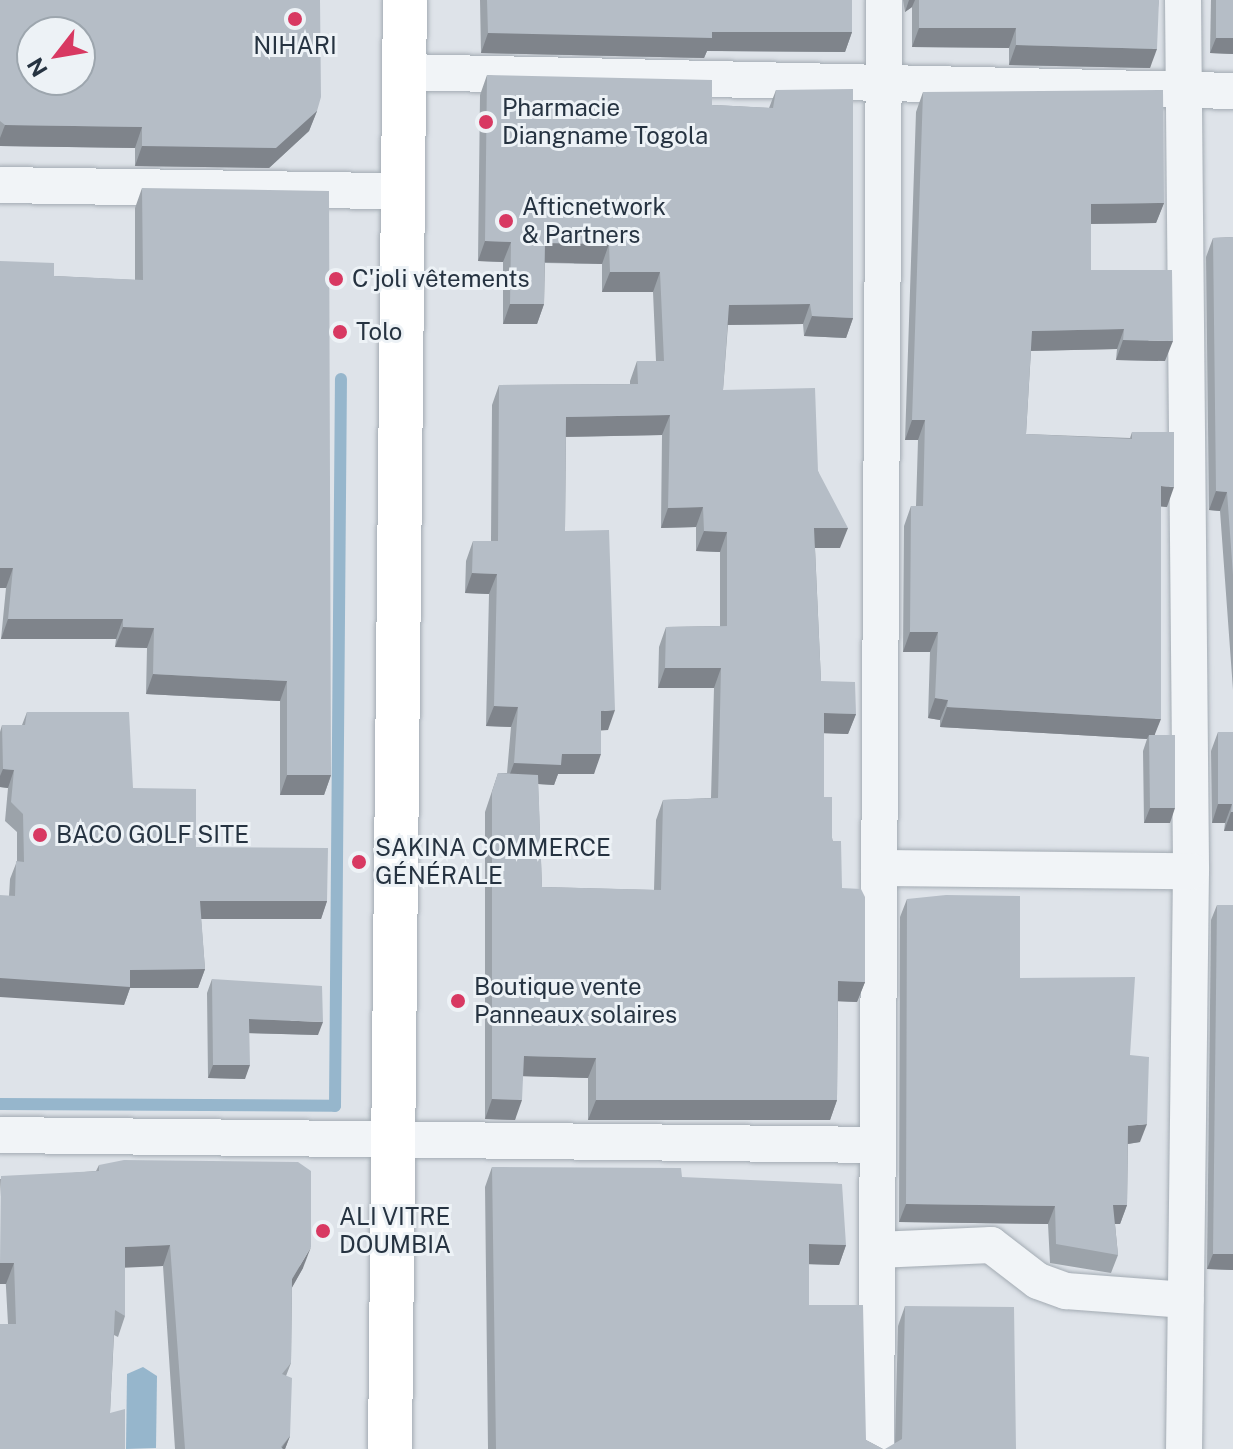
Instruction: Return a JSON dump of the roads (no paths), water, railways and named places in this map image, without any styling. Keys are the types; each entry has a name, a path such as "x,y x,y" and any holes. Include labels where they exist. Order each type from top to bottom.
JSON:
{"main road":[{"path":"390,1449 405,0"}],"street":[{"path":"876,1449 884,0"},
{"path":"1183,0 1191,871 1184,1449"},
{"path":"404,72 1233,91"},
{"path":"0,185 403,191"},
{"path":"879,868 1191,871"},
{"path":"0,1135 877,1145"},
{"path":"877,1250 991,1245 1038,1281 1066,1291 1186,1300"}],"water":[{"path":"143,1367 157,1376 156,1448 126,1449 127,1374"}],"waterway":[{"path":"0,1104 335,1106 341,379"}],"place":[{"name":"NIHARI","path":"295,19"},
{"name":"Pharmacie Diangname Togola","path":"486,122"},
{"name":"Afticnetwork & Partners","path":"506,221"},
{"name":"C'joli vêtements","path":"336,279"},
{"name":"Tolo","path":"340,332"},
{"name":"BACO GOLF SITE","path":"40,835"},
{"name":"SAKINA COMMERCE GÉNÉRALE","path":"359,862"},
{"name":"Boutique vente Panneaux solaires","path":"458,1001"},
{"name":"ALI VITRE DOUMBIA","path":"323,1231"}]}
